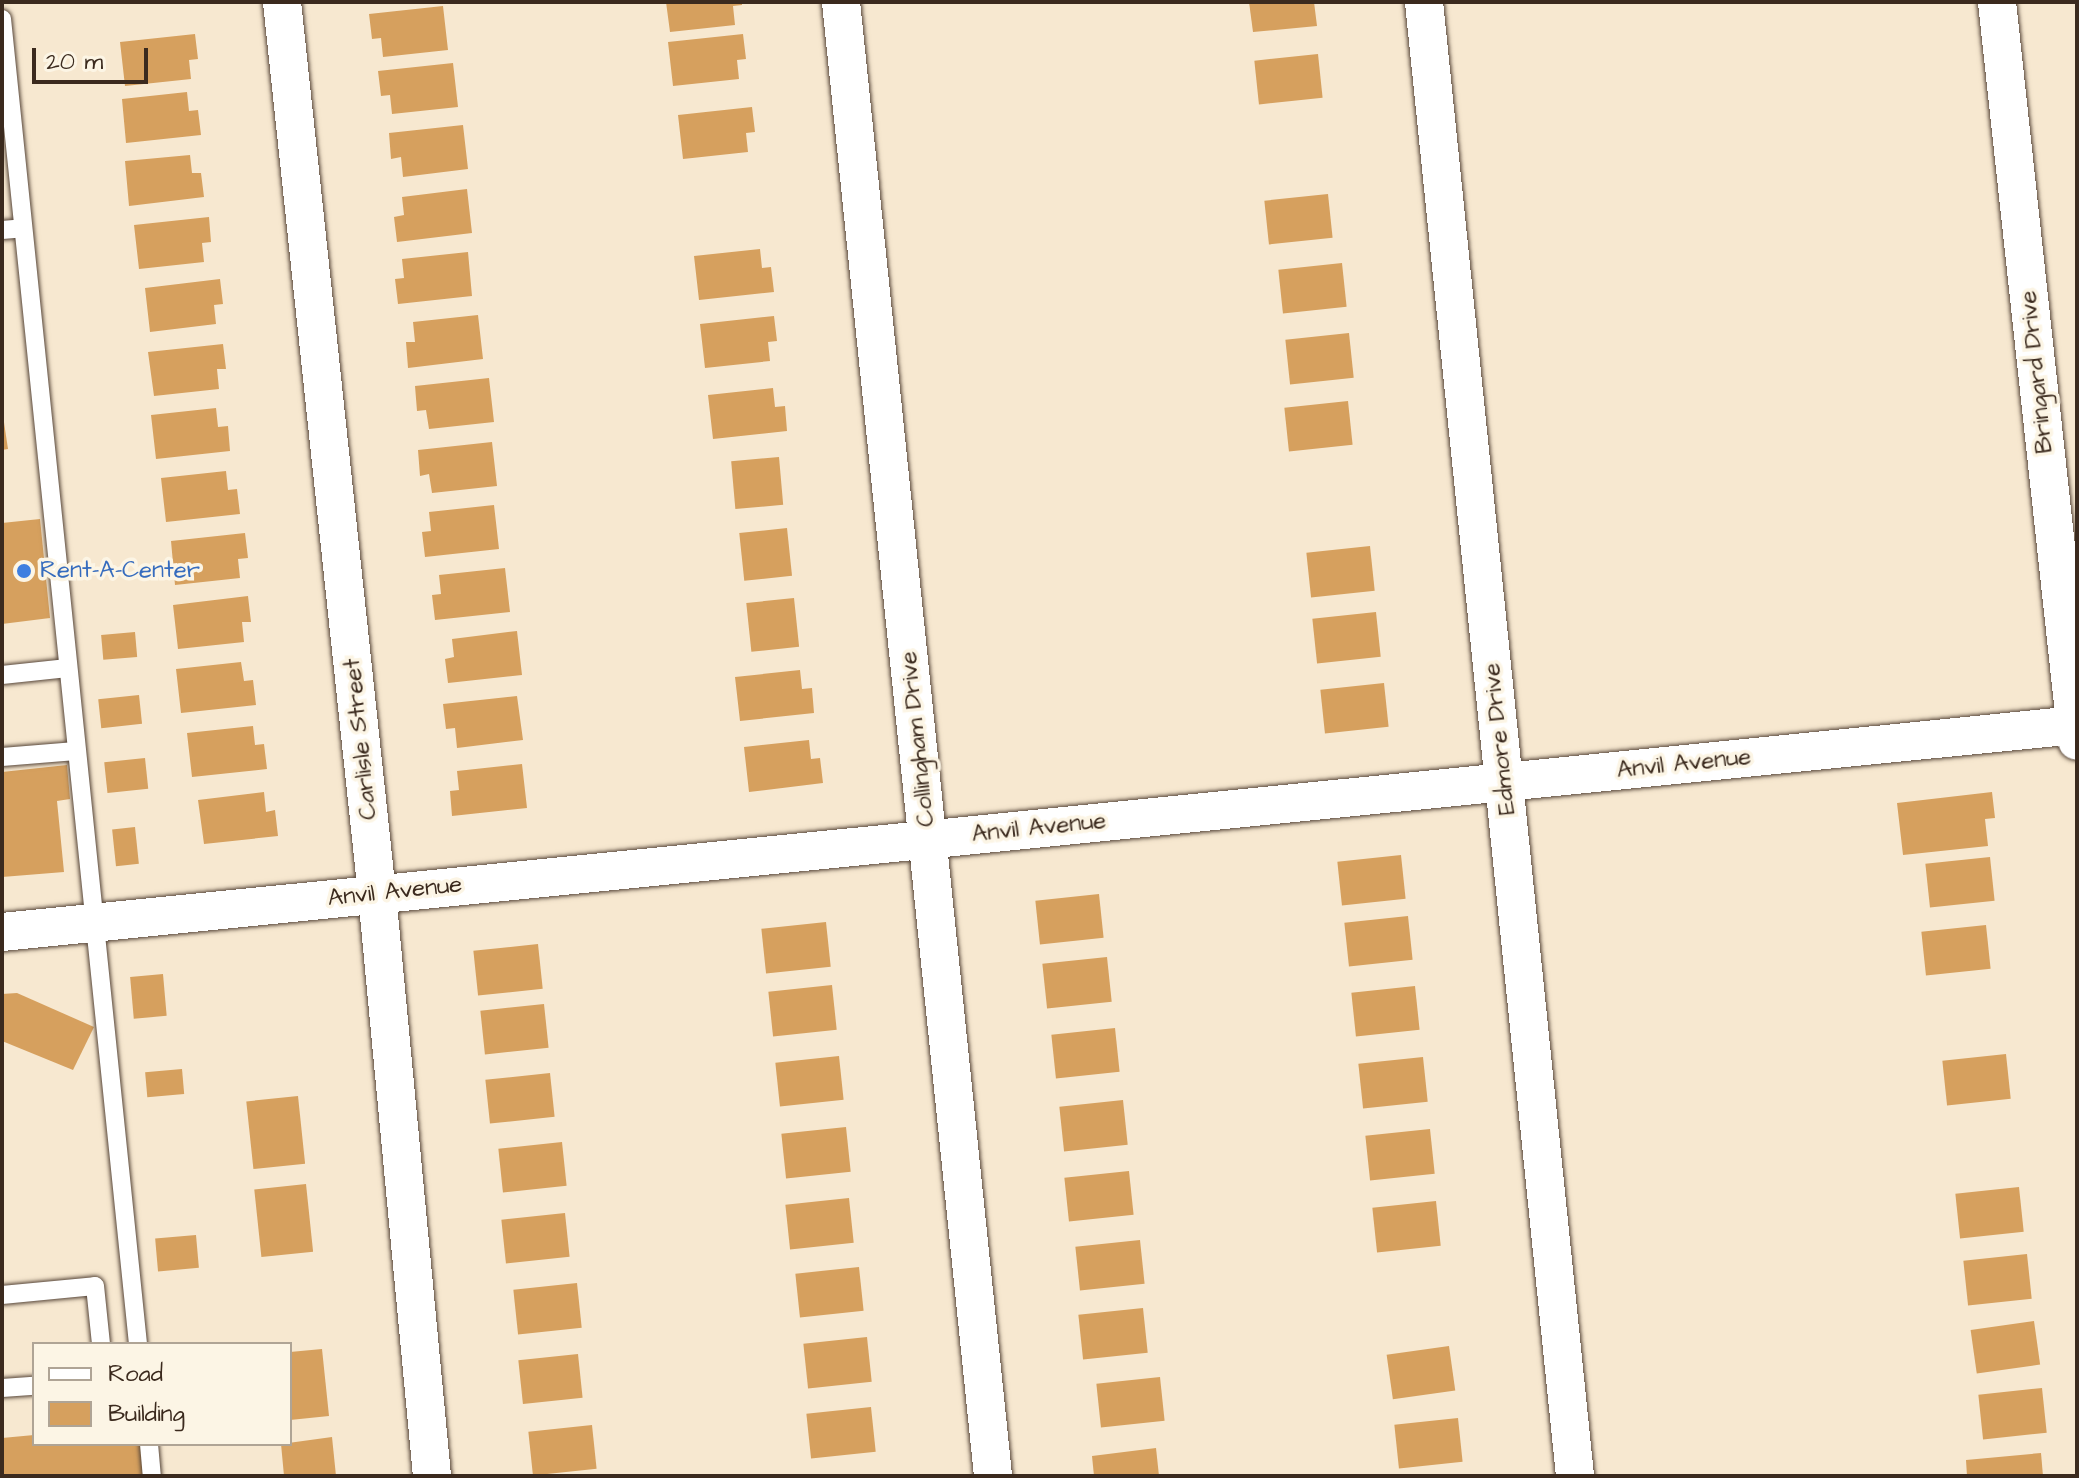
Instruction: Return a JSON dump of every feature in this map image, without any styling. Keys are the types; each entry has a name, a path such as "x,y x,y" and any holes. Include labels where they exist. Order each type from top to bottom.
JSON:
{"street":[{"name":"Carlisle Street","path":"282,2 377,894 432,1476"},
{"name":"Collingham Drive","path":"841,2 993,1476"},
{"name":"Edmore Drive","path":"1424,2 1575,1476"},
{"name":"Bringard Drive","path":"1997,2 2076,730"},
{"name":"Anvil Avenue","path":"2,932 1504,782 2076,730"}],"lane":[{"path":"2,19 138,1342"},
{"path":"2,230 23,228"},
{"path":"2,675 68,668"},
{"path":"2,757 76,751"},
{"path":"2,1295 95,1286 101,1342"},
{"path":"2,1388 32,1386"},
{"path":"149,1446 152,1476"}],"building":[{"path":"666,2 742,2 742,5 733,6 735,25 670,32"},
{"path":"1249,2 1314,2 1317,26 1253,32"},
{"path":"443,6 448,50 383,57 381,38 372,39 369,14"},
{"path":"195,34 198,59 189,60 191,79 125,86 120,42"},
{"path":"743,34 746,59 737,60 739,79 673,86 668,42"},
{"path":"1318,54 1323,98 1259,104 1254,61"},
{"path":"453,63 458,107 392,114 390,95 381,96 378,71"},
{"path":"187,92 189,111 198,110 201,135 126,143 122,99"},
{"path":"752,107 755,132 746,133 748,152 683,159 678,115"},
{"path":"463,125 468,169 403,177 401,157 391,159 389,133"},
{"path":"190,155 192,173 201,173 204,197 129,206 125,161"},
{"path":"467,189 472,233 397,242 394,217 404,215 402,197"},
{"path":"1328,194 1333,238 1269,244 1264,201"},
{"path":"209,217 211,242 202,243 204,262 139,269 134,225"},
{"path":"760,249 762,268 771,267 774,292 699,300 694,256"},
{"path":"468,252 472,296 398,304 395,279 404,278 402,259"},
{"path":"1342,263 1347,307 1283,313 1278,270"},
{"path":"220,279 223,304 214,305 216,324 150,332 145,288"},
{"path":"478,315 483,359 408,368 406,342 415,342 413,322"},
{"path":"774,316 777,341 768,342 770,361 705,368 700,324"},
{"path":"1349,333 1354,378 1290,384 1285,340"},
{"path":"223,344 226,369 217,369 219,389 154,396 148,352"},
{"path":"489,378 494,422 429,429 426,410 417,411 415,386"},
{"path":"773,388 775,407 785,406 787,431 713,439 708,395"},
{"path":"1348,401 1353,445 1289,451 1284,408"},
{"path":"216,408 218,427 228,426 230,451 156,459 151,415"},
{"path":"2,409 8,449 2,450"},
{"path":"492,442 497,486 432,493 429,474 420,476 418,450"},
{"path":"779,457 783,505 735,509 731,461"},
{"path":"226,471 228,490 237,489 240,514 166,522 161,478"},
{"path":"494,505 499,549 425,557 422,532 431,531 429,512"},
{"name":"Rent-A-Center","path":"40,519 50,618 2,624 2,523"},
{"path":"787,528 792,576 744,581 739,533"},
{"path":"245,533 248,558 238,559 240,578 175,585 171,541"},
{"path":"1370,546 1375,591 1311,597 1306,553"},
{"path":"505,568 510,612 435,620 432,595 441,594 439,575"},
{"path":"248,596 251,622 242,622 244,642 178,649 173,605"},
{"path":"794,598 799,647 751,652 746,603"},
{"path":"1376,612 1381,657 1317,663 1312,619"},
{"path":"517,631 522,675 448,683 445,659 454,657 452,639"},
{"path":"135,632 137,657 103,660 101,635"},
{"path":"241,662 244,681 253,680 256,705 181,713 176,669"},
{"path":"800,670 802,689 812,688 814,713 740,721 735,677"},
{"path":"1384,683 1389,727 1325,733 1320,690"},
{"path":"139,695 142,724 101,728 98,699"},
{"path":"517,696 523,740 457,748 455,728 446,729 443,704"},
{"path":"253,726 255,745 264,744 267,769 192,777 187,733"},
{"path":"809,740 811,759 820,758 823,783 749,792 744,747"},
{"path":"145,758 148,789 107,793 104,762"},
{"path":"522,764 527,808 452,816 450,791 459,790 457,771"},
{"path":"67,765 70,799 57,801 64,872 2,877 2,772"},
{"path":"264,792 266,812 275,810 278,836 204,844 198,800"},
{"path":"1992,792 1995,818 1985,819 1988,846 1903,855 1897,803"},
{"path":"135,827 139,864 116,866 112,829"},
{"path":"1401,855 1406,899 1342,905 1337,862"},
{"path":"1990,857 1995,901 1930,908 1925,864"},
{"path":"1099,894 1104,938 1040,944 1035,901"},
{"path":"1408,916 1413,960 1349,966 1344,923"},
{"path":"826,922 831,967 766,974 761,929"},
{"path":"1986,925 1991,969 1926,976 1921,932"},
{"path":"538,944 543,989 478,996 473,951"},
{"path":"1107,957 1112,1002 1047,1009 1042,964"},
{"path":"163,974 167,1016 134,1019 130,977"},
{"path":"832,985 837,1030 773,1036 768,992"},
{"path":"1415,986 1420,1030 1356,1036 1351,993"},
{"path":"17,993 94,1027 73,1070 2,1041 2,994"},
{"path":"544,1004 549,1048 485,1054 480,1011"},
{"path":"1115,1028 1120,1072 1056,1078 1051,1035"},
{"path":"2006,1054 2011,1099 1947,1105 1942,1061"},
{"path":"839,1056 844,1100 780,1106 775,1063"},
{"path":"1423,1057 1428,1102 1363,1109 1358,1064"},
{"path":"182,1069 184,1094 147,1097 145,1072"},
{"path":"550,1073 555,1117 490,1124 485,1080"},
{"path":"298,1096 305,1164 253,1169 246,1101"},
{"path":"1123,1100 1128,1145 1064,1151 1059,1107"},
{"path":"846,1127 851,1172 786,1179 781,1134"},
{"path":"1430,1129 1435,1174 1370,1181 1365,1136"},
{"path":"562,1142 567,1186 503,1192 498,1149"},
{"path":"1129,1171 1134,1215 1069,1222 1064,1178"},
{"path":"306,1184 313,1252 261,1257 254,1189"},
{"path":"2019,1187 2024,1232 1960,1238 1955,1194"},
{"path":"849,1198 854,1243 790,1249 785,1205"},
{"path":"1436,1201 1441,1246 1377,1252 1372,1208"},
{"path":"565,1213 570,1257 506,1263 501,1220"},
{"path":"196,1235 199,1268 158,1271 155,1239"},
{"path":"1140,1240 1145,1284 1080,1291 1075,1247"},
{"path":"2027,1254 2032,1299 1968,1305 1963,1261"},
{"path":"859,1267 864,1311 800,1317 795,1274"},
{"path":"577,1283 582,1328 518,1334 513,1290"},
{"path":"1143,1308 1148,1353 1083,1360 1078,1315"},
{"path":"2034,1321 2040,1365 1977,1373 1971,1330"},
{"path":"867,1337 872,1382 808,1388 803,1344"},
{"path":"1449,1346 1455,1391 1393,1399 1387,1355"},
{"path":"322,1349 329,1416 292,1420 292,1352"},
{"path":"578,1354 583,1398 523,1404 518,1360"},
{"path":"1160,1377 1165,1421 1101,1427 1096,1384"},
{"path":"2042,1388 2047,1433 1983,1439 1978,1395"},
{"path":"871,1407 876,1452 811,1459 806,1414"},
{"path":"1458,1418 1463,1462 1399,1468 1394,1425"},
{"path":"592,1425 597,1469 533,1475 528,1432"},
{"path":"32,1435 32,1446 141,1446 144,1476 2,1476 2,1438"},
{"path":"332,1437 336,1476 284,1476 281,1446 292,1446 292,1442"},
{"path":"1156,1448 1159,1476 1094,1476 1092,1456"},
{"path":"2041,1453 2043,1476 1967,1476 1966,1460"}],"place":[{"name":"Rent-A-Center","path":"24,571"}]}
